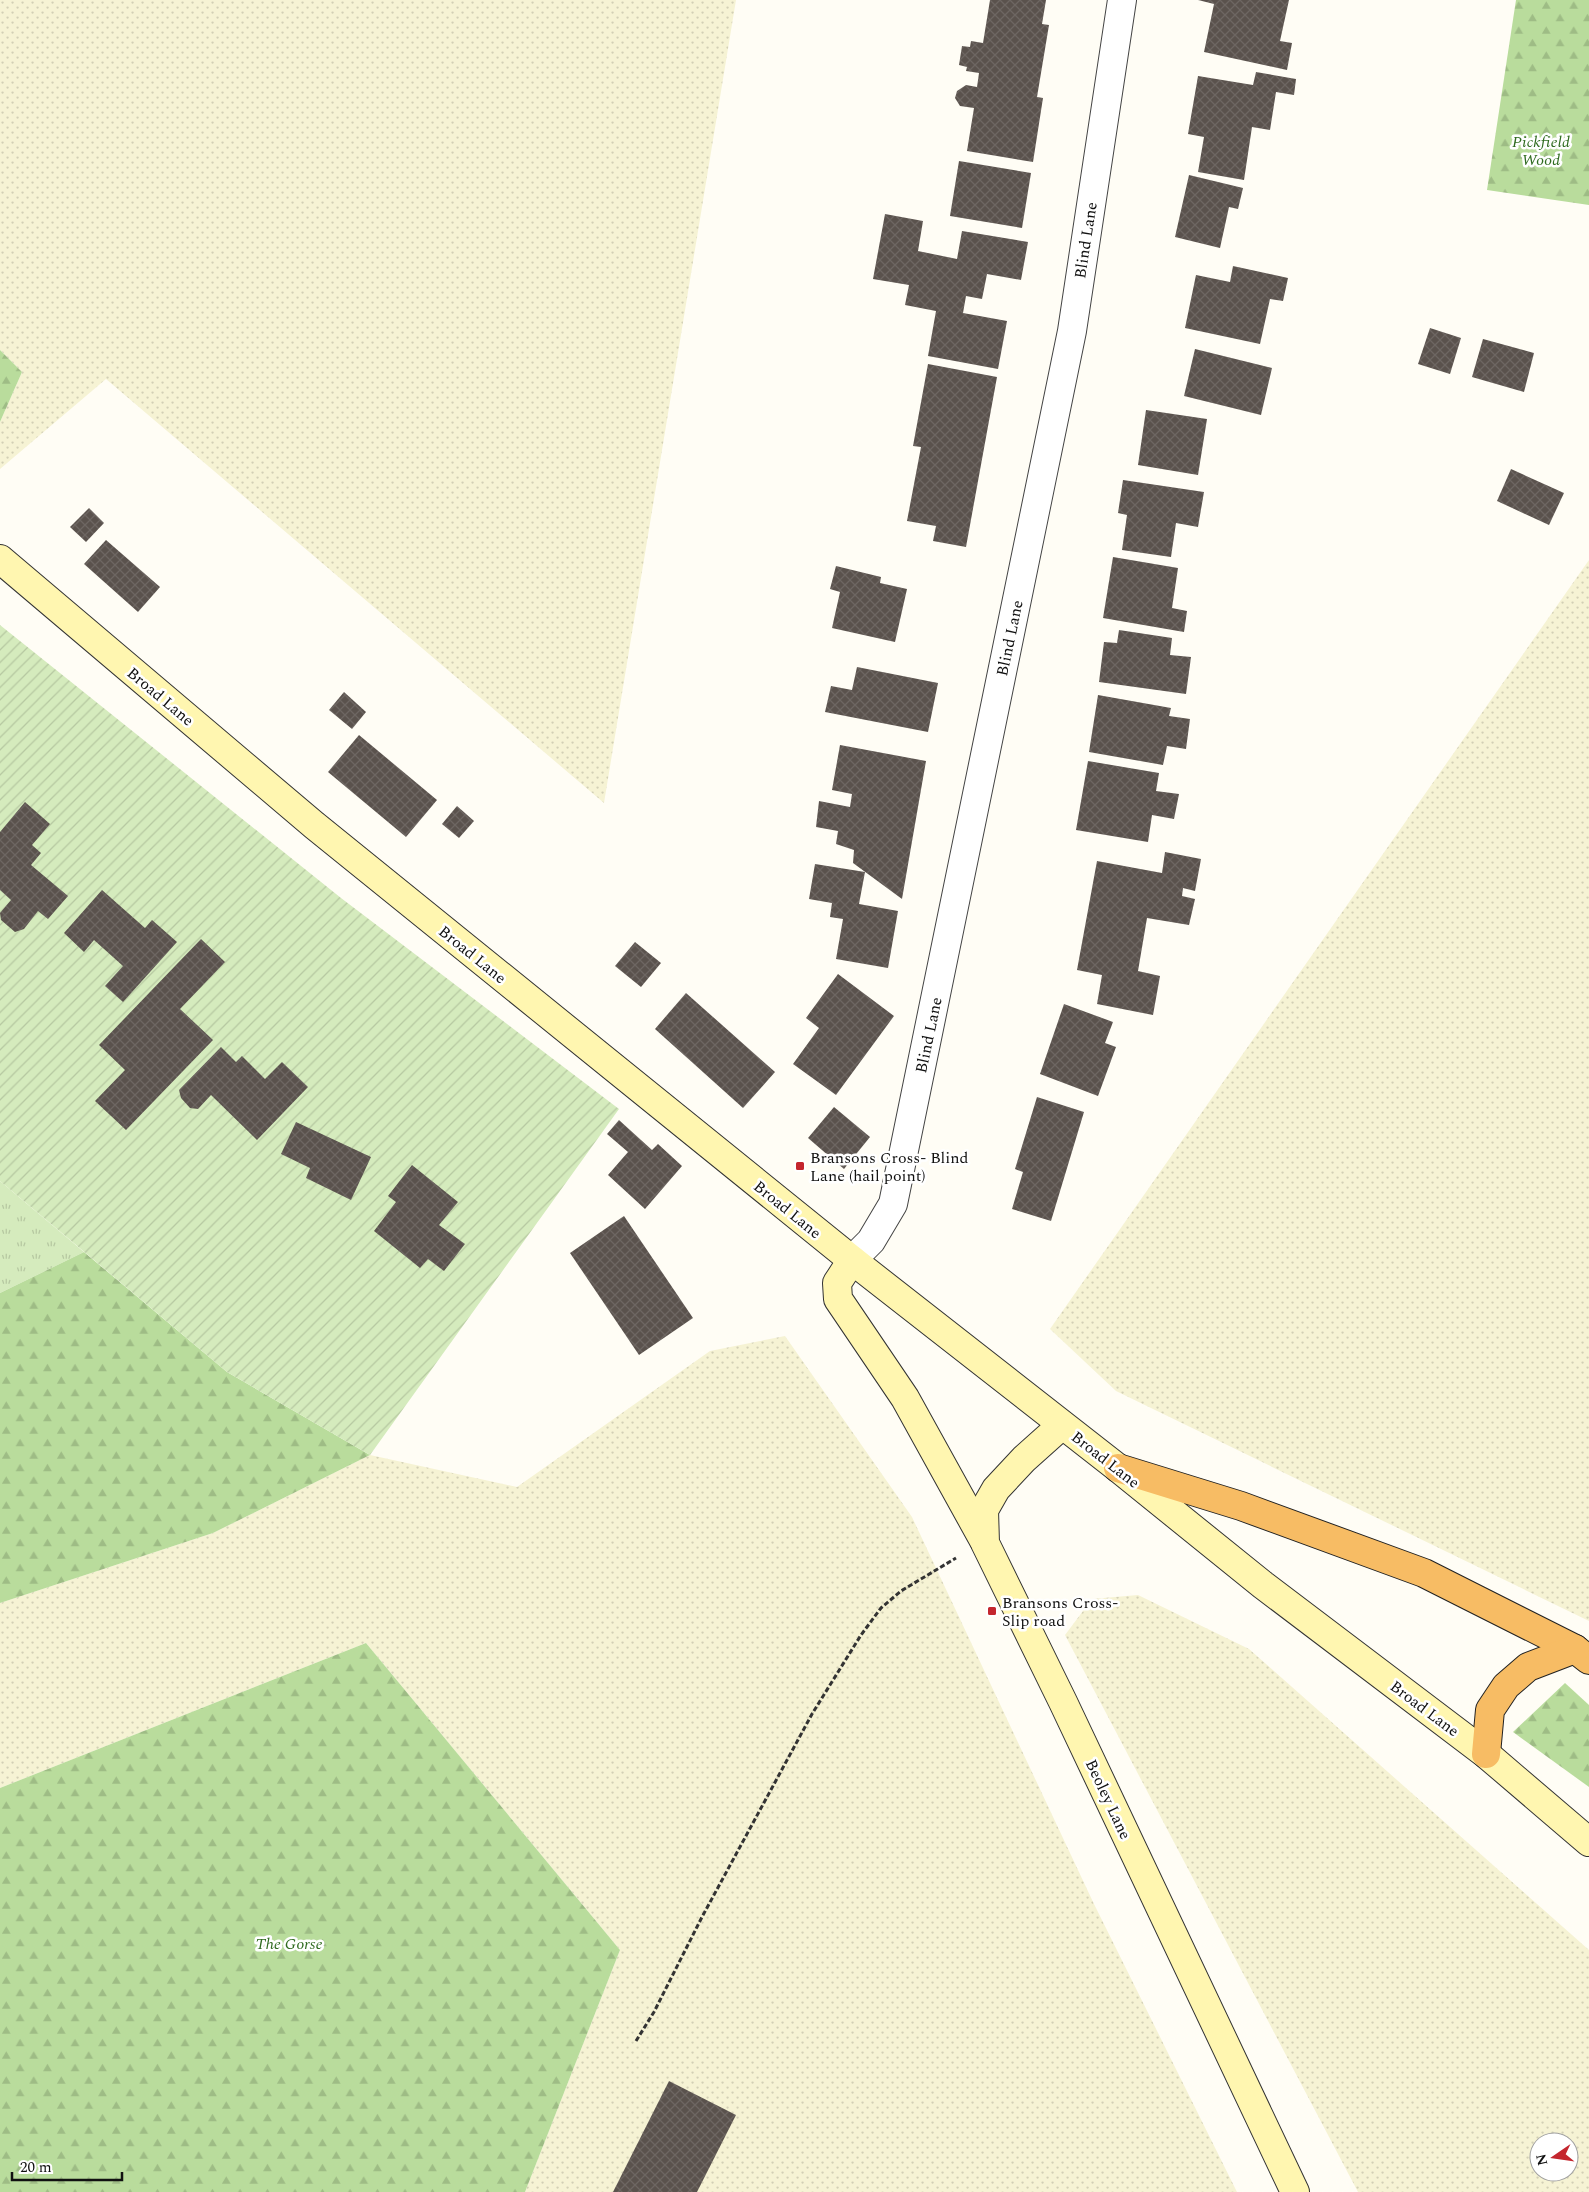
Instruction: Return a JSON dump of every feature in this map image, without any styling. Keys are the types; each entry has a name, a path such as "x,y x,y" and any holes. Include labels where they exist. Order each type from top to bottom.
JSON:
{"highway":[{"path":"1118,1468 1241,1506 1424,1573 1582,1654"},
{"path":"1486,1754 1490,1710 1506,1686 1528,1667 1582,1654"}],"main road":[{"name":"Broad Lane","path":"0,559 314,826 852,1260 1118,1468 1263,1585 1486,1754 1589,1842"},
{"path":"852,1260 837,1283 838,1299 905,1398 985,1543"},
{"name":"Beoley Lane","path":"1062,1425 1024,1459 996,1489 984,1510 985,1543 1063,1702 1295,2192"}],"street":[{"name":"Blind Lane","path":"852,1260 871,1241 894,1204 1072,331 1122,0"}],"path":[{"path":"636,2041 654,2012 702,1918 812,1714 861,1635 881,1608 901,1591 985,1543"}],"shaded area":[{"path":"0,0 736,0 604,803 106,379 0,469 0,422 22,372 0,350"},
{"path":"1589,560 1589,1621 1116,1391 1050,1329"},
{"path":"785,1336 912,1517 1094,1904 1237,2192 525,2192 620,1950 366,1643 0,1788 0,1603 213,1533 370,1455 517,1487 710,1351"},
{"path":"1138,1595 1249,1649 1589,1950 1589,2192 1358,2192 1065,1635 1092,1599"}],"green space":[{"name":"Pickfield Wood","path":"1516,0 1589,0 1589,205 1487,190"},
{"path":"0,350 22,372 0,422"},
{"path":"0,625 341,898 619,1109 370,1455 227,1372 0,1181"},
{"path":"0,1181 84,1252 0,1293"},
{"path":"84,1252 227,1372 370,1455 213,1533 0,1603 0,1293"},
{"name":"The Gorse","path":"366,1643 620,1950 525,2192 0,2192 0,1788"},
{"path":"1565,1683 1589,1705 1589,1787 1513,1732"}],"building":[{"path":"990,0 1046,0 1042,24 1049,25 1037,97 1043,98 1033,162 967,151 974,108 960,106 955,98 957,91 966,85 977,87 979,73 966,71 967,67 959,65 962,46 970,47 971,41 983,43"},
{"path":"1198,0 1289,0 1280,41 1292,43 1287,70 1204,52 1214,4"},
{"path":"1256,72 1296,79 1294,95 1276,92 1270,130 1252,127 1244,180 1198,172 1204,137 1188,134 1198,76 1253,85"},
{"path":"959,161 1031,173 1022,228 950,216"},
{"path":"1189,175 1243,188 1238,209 1229,207 1220,248 1175,237"},
{"path":"885,214 923,221 918,251 957,259 962,231 1028,242 1021,280 987,274 982,299 966,296 963,313 1007,321 998,369 928,356 936,311 905,305 909,285 873,279"},
{"path":"1233,266 1288,278 1283,301 1270,299 1260,344 1185,328 1196,275 1230,282"},
{"path":"1430,328 1461,338 1450,374 1418,364"},
{"path":"1483,339 1534,353 1524,392 1472,377"},
{"path":"1195,349 1272,368 1261,415 1184,396"},
{"path":"928,364 997,377 966,547 933,541 936,526 907,521 921,447 913,446"},
{"path":"1146,410 1207,419 1198,475 1138,465"},
{"path":"1511,469 1564,493 1549,525 1497,501"},
{"path":"1123,480 1204,492 1198,527 1176,523 1171,557 1122,550 1127,515 1118,513"},
{"path":"89,508 104,523 86,542 70,527"},
{"path":"106,540 160,587 138,612 84,564"},
{"path":"1113,557 1178,568 1172,608 1187,611 1184,632 1103,618"},
{"path":"836,566 881,577 880,583 907,589 895,642 832,628 840,592 830,589"},
{"path":"1119,630 1172,638 1170,655 1191,657 1186,694 1099,682 1104,642 1117,643"},
{"path":"857,667 938,683 928,732 825,712 831,686 852,690"},
{"path":"344,692 366,712 352,729 329,710"},
{"path":"1098,695 1171,708 1169,716 1190,719 1186,749 1167,746 1163,765 1089,752"},
{"path":"359,735 437,800 406,837 328,772"},
{"path":"840,745 926,761 902,899 853,863 854,850 836,844 838,831 816,827 819,801 850,807 852,794 832,790"},
{"path":"1088,761 1159,773 1156,791 1179,794 1174,819 1152,815 1148,842 1076,830"},
{"path":"25,802 50,824 32,845 41,853 31,865 68,896 48,919 38,911 24,929 15,932 1,920 0,913 11,900 0,890 0,832"},
{"path":"457,806 474,821 459,838 442,824"},
{"path":"1165,852 1201,859 1195,891 1183,888 1182,896 1195,899 1189,925 1147,918 1138,971 1160,976 1153,1015 1097,1004 1102,975 1077,970 1097,861 1162,873"},
{"path":"815,864 865,872 859,904 898,911 888,968 836,959 843,919 830,917 832,903 809,899"},
{"path":"102,890 145,928 152,920 177,942 123,1002 105,986 123,966 94,940 84,952 64,933"},
{"path":"201,939 225,962 180,1009 213,1040 126,1130 95,1101 125,1070 99,1045"},
{"path":"635,942 661,963 641,987 615,966"},
{"path":"838,974 894,1016 836,1095 793,1064 819,1028 806,1018"},
{"path":"686,993 775,1072 743,1108 655,1029"},
{"path":"1064,1004 1113,1022 1105,1043 1116,1047 1098,1096 1040,1074"},
{"path":"221,1047 236,1062 242,1056 265,1079 282,1062 308,1087 257,1140 211,1095 198,1109 190,1108 181,1098 179,1090"},
{"path":"1037,1097 1084,1112 1051,1221 1012,1209 1023,1172 1015,1169"},
{"path":"834,1107 870,1137 844,1169 808,1138"},
{"path":"619,1120 652,1150 658,1144 682,1166 645,1209 608,1175 628,1152 607,1134"},
{"path":"296,1122 371,1157 351,1200 306,1178 310,1168 281,1154"},
{"path":"412,1165 458,1202 439,1225 465,1244 444,1271 428,1259 420,1268 374,1231 396,1202 388,1196"},
{"path":"624,1216 693,1318 639,1355 570,1253"},
{"path":"669,2081 736,2115 697,2192 613,2192"}],"place":[{"name":"Bransons Cross- Blind Lane (hail point)","path":"800,1166"},
{"name":"Bransons Cross- Slip road","path":"992,1611"}]}
